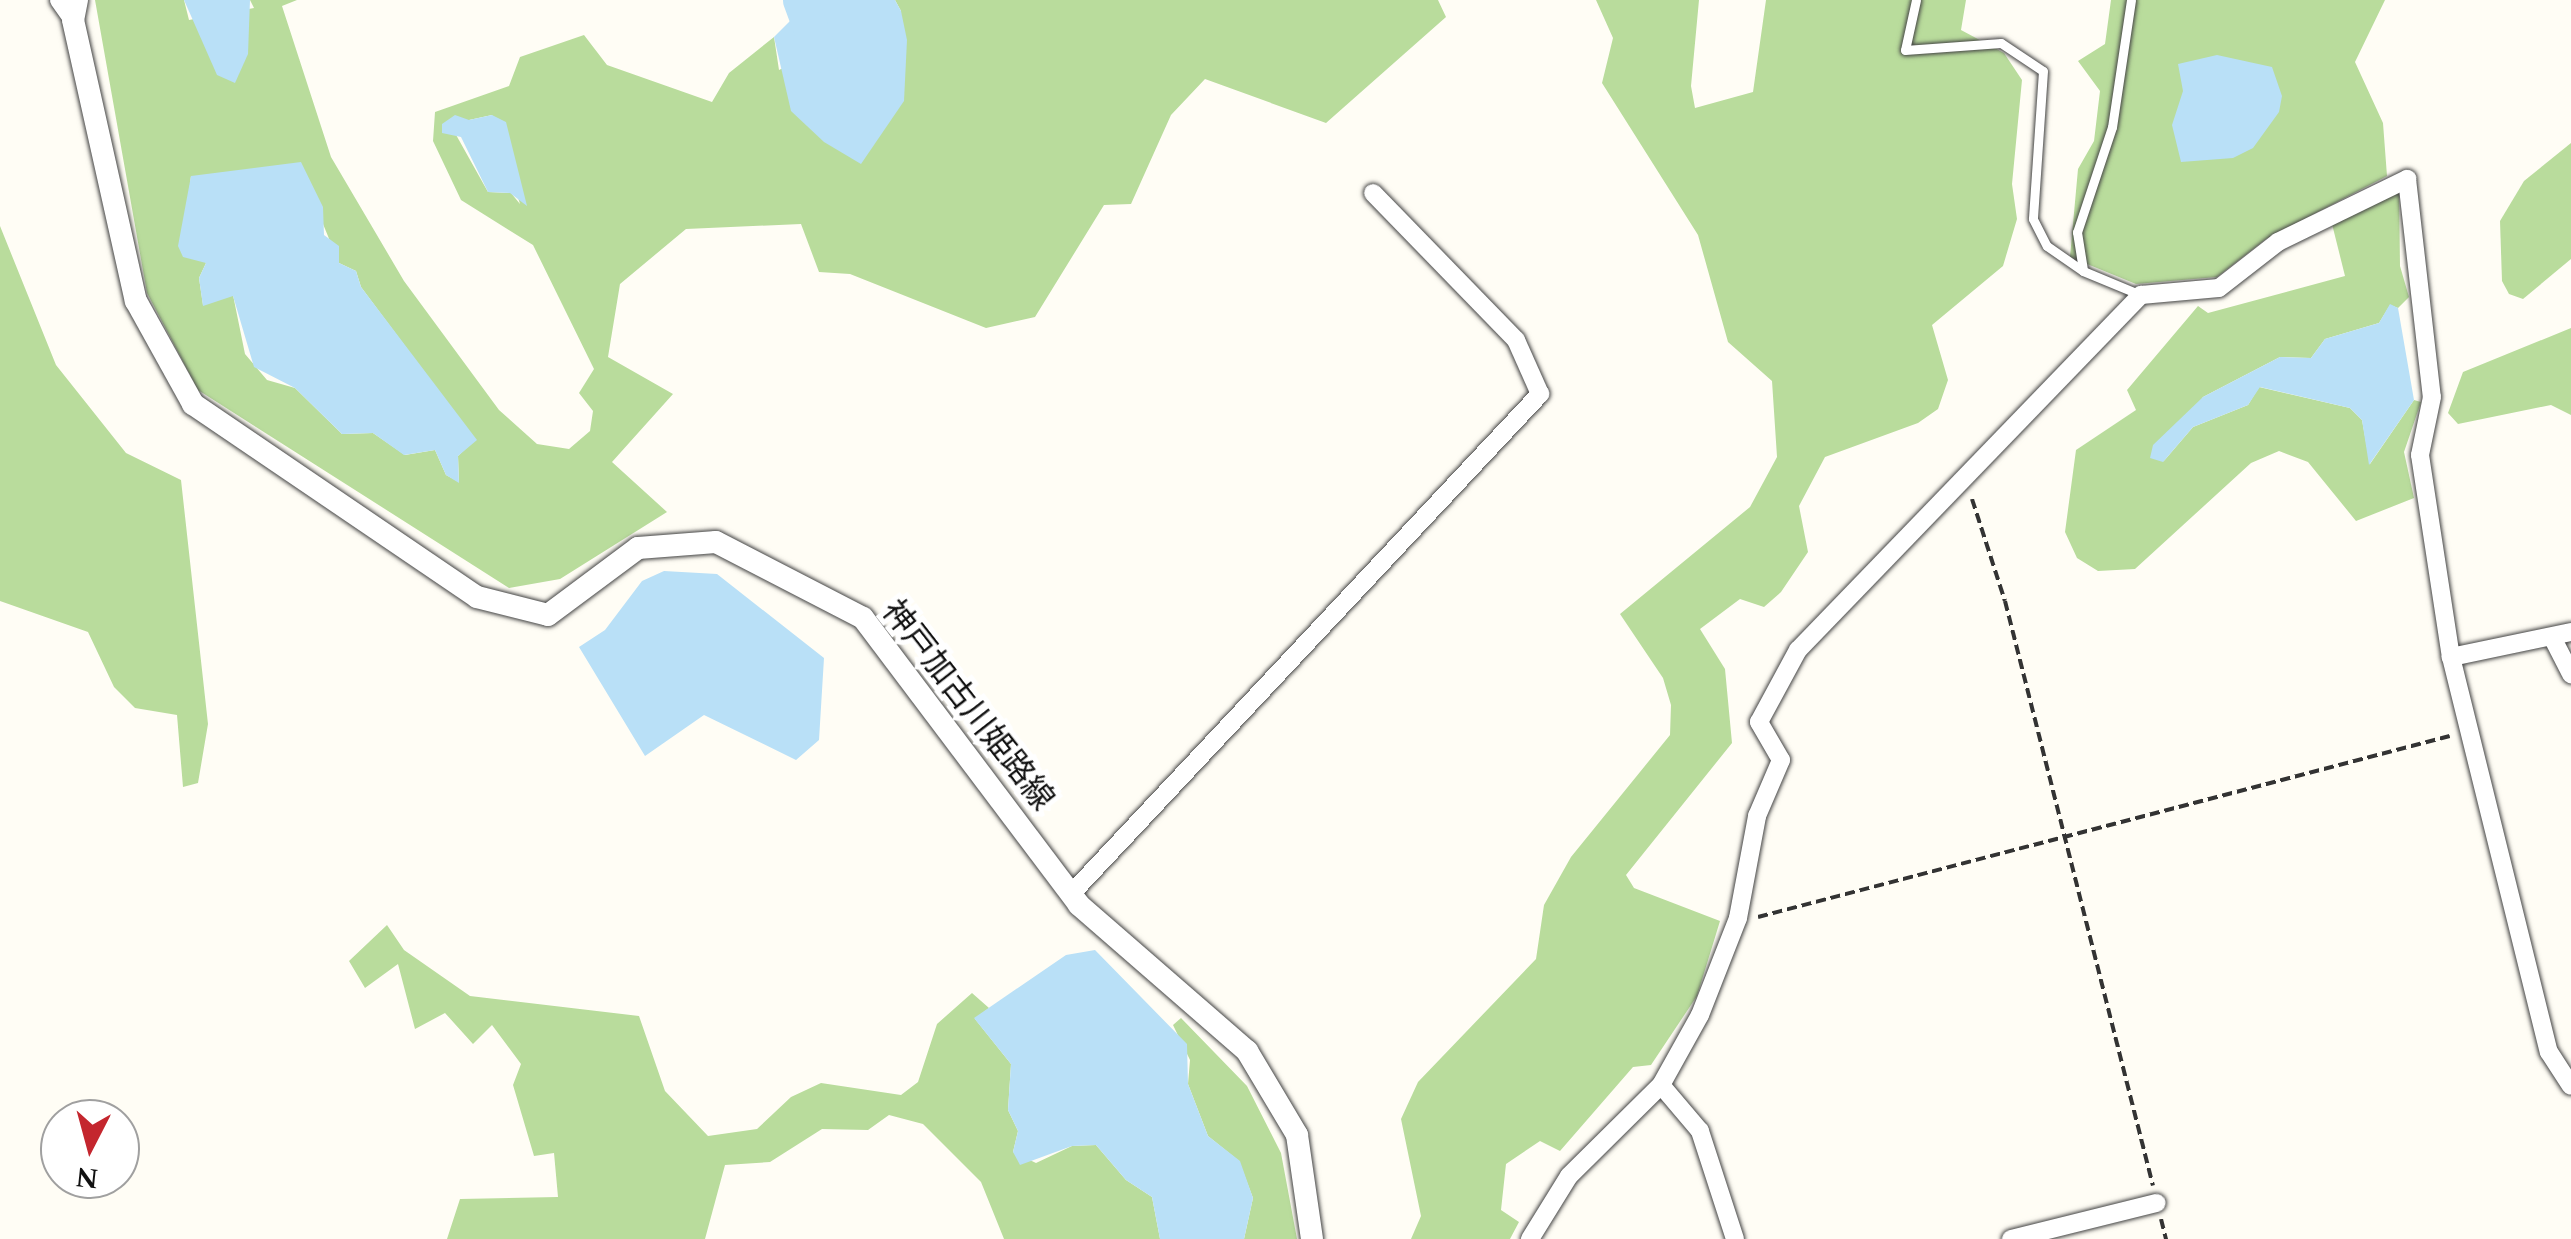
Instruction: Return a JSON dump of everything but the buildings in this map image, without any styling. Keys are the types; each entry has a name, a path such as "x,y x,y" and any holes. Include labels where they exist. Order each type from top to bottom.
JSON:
{"street":[{"name":"神戸加古川姫路線","path":"58,0 75,10 136,301 193,404 477,597 548,616 638,548 716,542 864,618 1071,894 1246,1051 1297,1135 1312,1239"},
{"path":"1530,1239 1569,1176 1661,1085 1700,1015 1738,918 1757,816 1781,760 1759,722 1798,650 2141,295 2219,288 2278,242 2407,179 2432,397 2420,454 2450,657 2549,1052 2571,1086"},
{"path":"1071,894 1540,394 1516,340 1373,193"},
{"path":"2450,657 2562,634 2571,674"},
{"path":"1661,1085 1700,1132 1735,1239"},
{"path":"2011,1239 2157,1203"}],"lane":[{"path":"1916,0 1905,50 2001,43 2044,70 2033,218 2047,246 2084,271 2141,295"},
{"path":"2084,271 2077,232 2112,127 2132,0"}],"path":[{"path":"1966,480 2005,601 2061,838 2166,1239"},
{"path":"1738,918 1772,916 2466,732"}],"green space":[{"path":"95,0 184,0 189,20 254,8 250,0 297,0 282,6 331,157 404,281 499,410 537,444 569,449 590,431 593,411 579,393 594,369 533,245 461,200 433,141 435,112 509,86 520,57 584,35 607,65 712,102 729,73 774,37 779,70 901,11 895,0 1438,0 1446,17 1326,123 1205,79 1171,115 1131,204 1104,205 1035,317 986,328 850,274 819,272 801,224 686,229 620,284 608,357 673,394 612,462 667,512 560,579 509,588 198,390 147,293","holes":["492,115 520,204 511,193 488,192 455,133 469,120","191,176 323,224 339,263 356,271 361,287 475,440 458,456 459,482 446,475 435,450 405,455 373,433 342,434 295,388 267,380 245,354 233,295 203,305 199,278 206,263 187,211"]},
{"path":"1596,0 1699,0 1691,86 1695,108 1753,92 1766,0 1966,0 1961,30 2004,53 2022,80 2012,184 2017,219 2003,266 1932,325 1948,380 1938,409 1918,423 1825,457 1799,506 1808,552 1781,592 1764,607 1740,599 1700,629 1725,669 1732,743 1626,875 1634,888 1720,921 1697,996 1651,1065 1633,1067 1560,1151 1540,1141 1506,1164 1501,1210 1519,1222 1510,1239 1411,1239 1421,1216 1401,1119 1418,1082 1536,959 1544,905 1571,857 1670,735 1671,705 1663,678 1620,614 1750,507 1777,457 1772,381 1728,342 1698,235 1602,83 1613,38"},
{"path":"2111,0 2385,0 2355,62 2383,123 2387,176 2266,239 2217,277 2136,284 2070,257 2078,169 2094,141 2100,91 2078,61 2105,44"},
{"path":"2571,143 2571,259 2523,299 2509,294 2502,281 2500,221 2524,181"},
{"path":"2399,187 2400,266 2409,297 2398,308 2390,305 2379,323 2325,339 2311,358 2280,357 2203,397 2163,462 2193,427 2248,405 2259,387 2350,408 2362,420 2370,464 2414,400 2421,402 2404,452 2414,498 2356,521 2308,462 2279,451 2251,463 2135,569 2098,571 2077,558 2065,532 2076,450 2136,410 2127,390 2198,306 2208,313 2345,276 2332,224"},
{"path":"0,226 56,365 126,453 181,480 208,724 198,783 183,787 177,715 135,708 114,687 88,632 0,601"},
{"path":"2571,328 2571,415 2551,405 2458,424 2448,413 2463,372"},
{"path":"387,925 404,950 470,996 639,1016 665,1091 708,1136 757,1129 791,1097 821,1083 901,1095 918,1082 937,1024 972,993 989,1008 975,1019 1011,1064 1008,1110 1018,1131 1013,1152 1036,1163 1072,1146 1096,1145 1126,1180 1152,1197 1160,1239 1004,1239 981,1182 923,1124 889,1115 868,1130 822,1129 770,1162 725,1165 705,1239 447,1239 460,1199 558,1197 554,1153 534,1156 513,1085 521,1064 492,1025 473,1044 445,1013 415,1029 398,964 365,988 349,961"},
{"path":"1181,1018 1247,1086 1281,1153 1297,1239 1244,1239 1253,1198 1239,1161 1208,1136 1188,1084 1190,1060 1173,1025"}],"water":[{"path":"184,0 250,0 248,54 235,83 217,75"},
{"path":"811,0 895,0 901,11 907,40 904,101 861,164 824,142 791,111 774,37"},
{"path":"2217,55 2272,67 2282,96 2279,112 2253,148 2233,158 2181,162 2172,125 2183,91 2178,64"},
{"path":"455,115 469,120 492,115 506,122 527,206 510,193 488,192 461,137 442,133 442,124"},
{"path":"301,162 323,207 324,235 339,246 339,263 356,271 361,287 477,440 458,456 459,483 446,475 435,450 404,455 373,433 342,434 295,388 254,367 233,296 203,306 199,278 206,263 183,257 178,246 191,176"},
{"path":"2390,304 2398,308 2414,400 2369,465 2362,420 2350,408 2260,387 2248,405 2193,427 2163,462 2150,458 2153,445 2203,397 2280,357 2311,358 2325,339 2379,323"},
{"path":"664,571 717,574 824,658 819,740 796,760 704,715 645,756 579,647 605,630 642,581"},
{"path":"1095,950 1187,1044 1188,1084 1208,1136 1240,1161 1253,1198 1244,1239 1160,1239 1152,1197 1126,1180 1096,1145 1072,1146 1020,1165 1013,1152 1018,1131 1008,1110 1011,1064 974,1018 1066,955"}],"waterway":[{"path":"800,0 820,54"}]}
